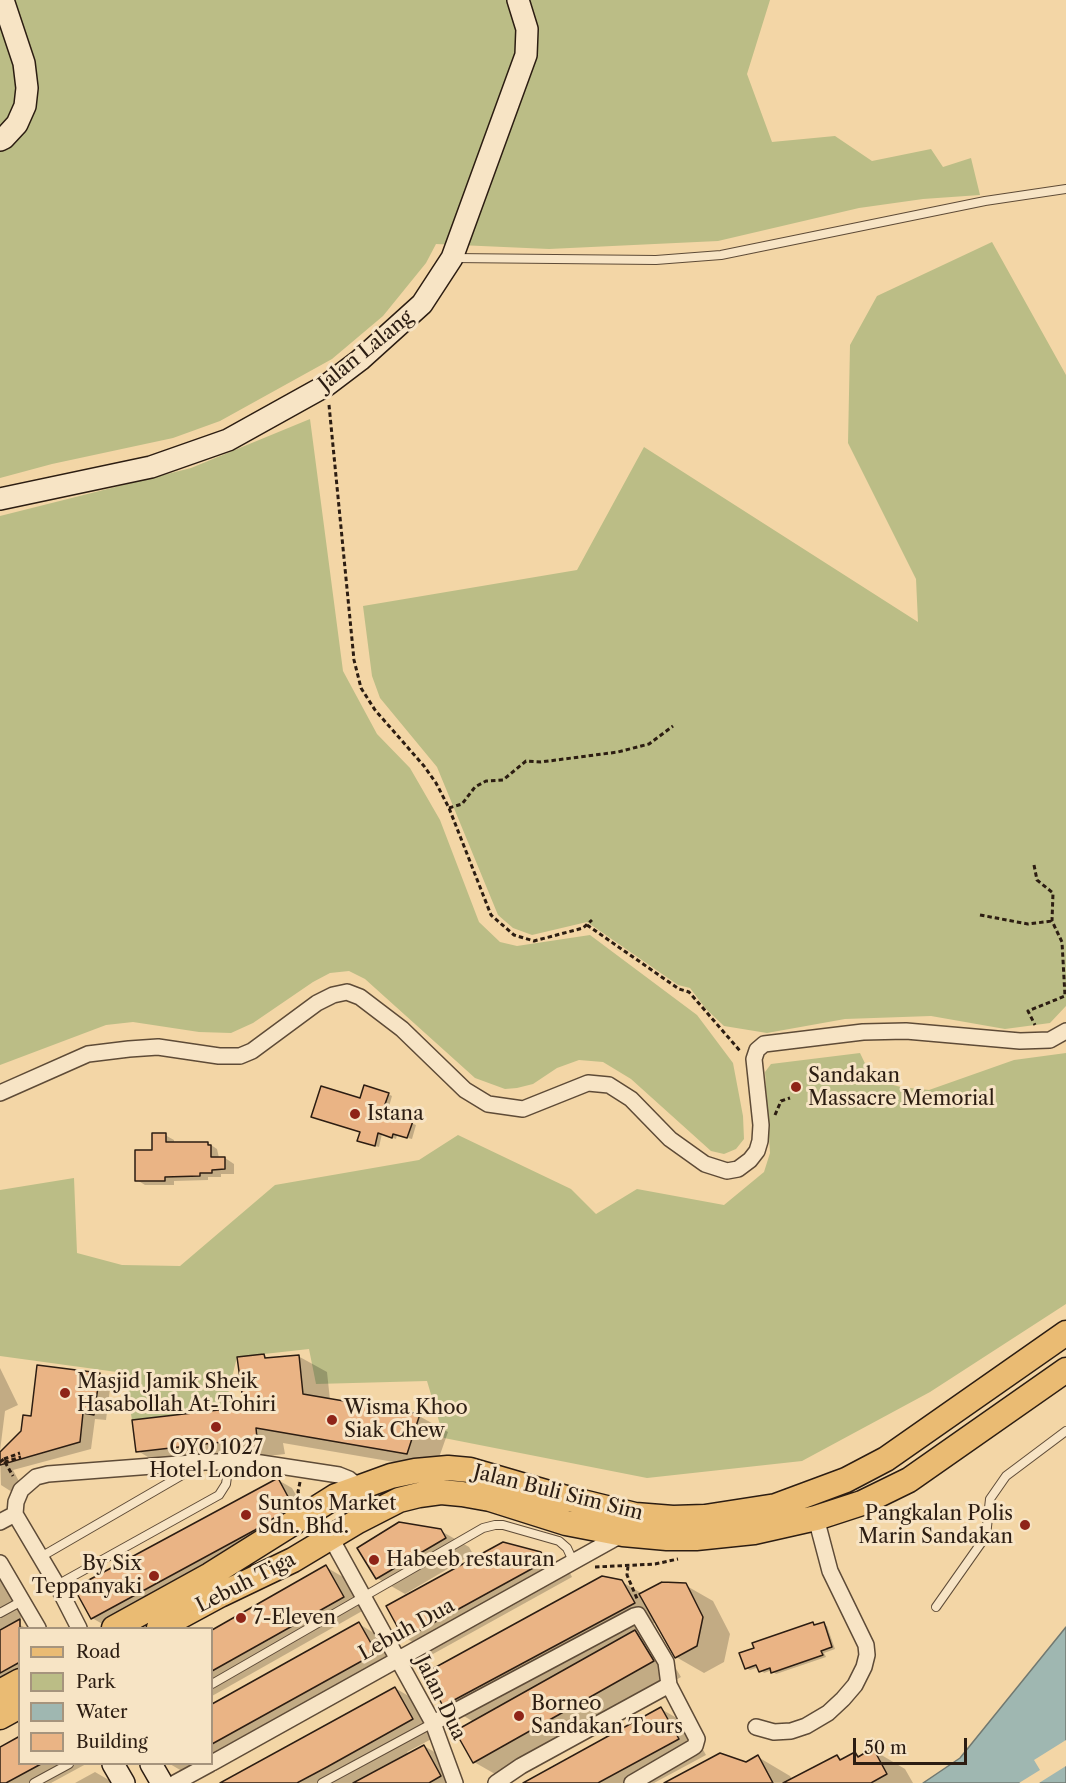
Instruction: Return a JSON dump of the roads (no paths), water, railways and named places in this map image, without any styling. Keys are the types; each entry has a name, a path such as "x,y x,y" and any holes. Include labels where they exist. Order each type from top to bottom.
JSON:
{"main road":[{"name":"Jalan Buli Sim Sim","path":"329,1500 358,1487 407,1472 448,1468 470,1470 635,1515 673,1518 705,1517 776,1506 846,1480 886,1459 1066,1333"},
{"name":"Jalan Buli Sim Sim","path":"331,1538 399,1500 441,1492 490,1499 566,1523 623,1534 667,1538 711,1537 754,1532 816,1518 862,1503 909,1480 1066,1370"},
{"name":"Lebuh Tiga","path":"118,1627 210,1575 329,1500"},
{"path":"329,1500 327,1521 331,1538"},
{"name":"Lebuh Tiga","path":"163,1627 331,1538"},
{"path":"0,1692 18,1682"},
{"path":"0,1717 18,1707"}],"street":[{"path":"0,140 17,124 25,106 27,88 24,63 3,0"},
{"name":"Jalan Lalang","path":"0,499 151,467 228,440 327,386 360,360 422,304 452,258 526,55 527,30 518,0"},
{"path":"0,1093 88,1054 129,1048 158,1047 219,1056 240,1056 252,1051 325,999 340,993 354,994 402,1029 465,1090 488,1104 523,1109 588,1083 609,1085 631,1099 679,1145 705,1164 727,1171 738,1169 750,1160 757,1151 760,1141 761,1125 754,1059 757,1050 764,1044 863,1032 906,1031 1020,1041 1050,1040 1066,1031"},
{"path":"78,1627 57,1585 15,1514 16,1502 21,1490 36,1477 48,1474 205,1462 254,1462 339,1475 358,1487"},
{"path":"0,1522 15,1514"},
{"path":"756,1727 774,1732 791,1731 806,1726 828,1713 843,1699 855,1685 864,1667 867,1655 866,1645 830,1571 816,1518"},
{"name":"Lebuh Dua","path":"213,1762 623,1534"},
{"name":"Jalan Dua","path":"331,1538 433,1723 455,1783"},
{"path":"0,1563 37,1627"},
{"path":"433,1723 638,1615 666,1662 669,1685 696,1734 697,1743 632,1783"},
{"path":"496,1783 520,1766 669,1685"},
{"path":"114,1765 124,1783"},
{"path":"152,1765 162,1783"},
{"name":"Lebuh Dua","path":"175,1783 207,1765"}],"lane":[{"path":"452,258 656,260 721,255 985,201 1066,189"},
{"path":"936,1607 986,1536 990,1499 1006,1476 1066,1431"},
{"path":"39,1558 205,1462"},
{"path":"57,1585 219,1495 226,1484 230,1462"},
{"path":"213,1683 483,1528 495,1525 559,1541 567,1548 568,1564"},
{"path":"0,1613 22,1601"},
{"path":"322,1783 433,1723"},
{"path":"34,1783 67,1765"}],"water":[{"path":"1066,1627 1066,1783 923,1783 960,1758"}],"place":[{"name":"Sandakan Massacre Memorial","path":"796,1087"},
{"name":"Istana","path":"355,1114"},
{"name":"Masjid Jamik Sheik Hasabollah At-Tohiri","path":"65,1393"},
{"name":"Wisma Khoo Siak Chew","path":"332,1420"},
{"name":"OYO 1027 Hotel London","path":"216,1427"},
{"name":"Suntos Market Sdn. Bhd.","path":"246,1515"},
{"name":"Pangkalan Polis Marin Sandakan","path":"1025,1525"},
{"name":"Habeeb restauran","path":"374,1560"},
{"name":"By Six Teppanyaki","path":"154,1576"},
{"name":"7-Eleven","path":"241,1618"},
{"name":"Borneo Sandakan Tours","path":"519,1716"}]}
